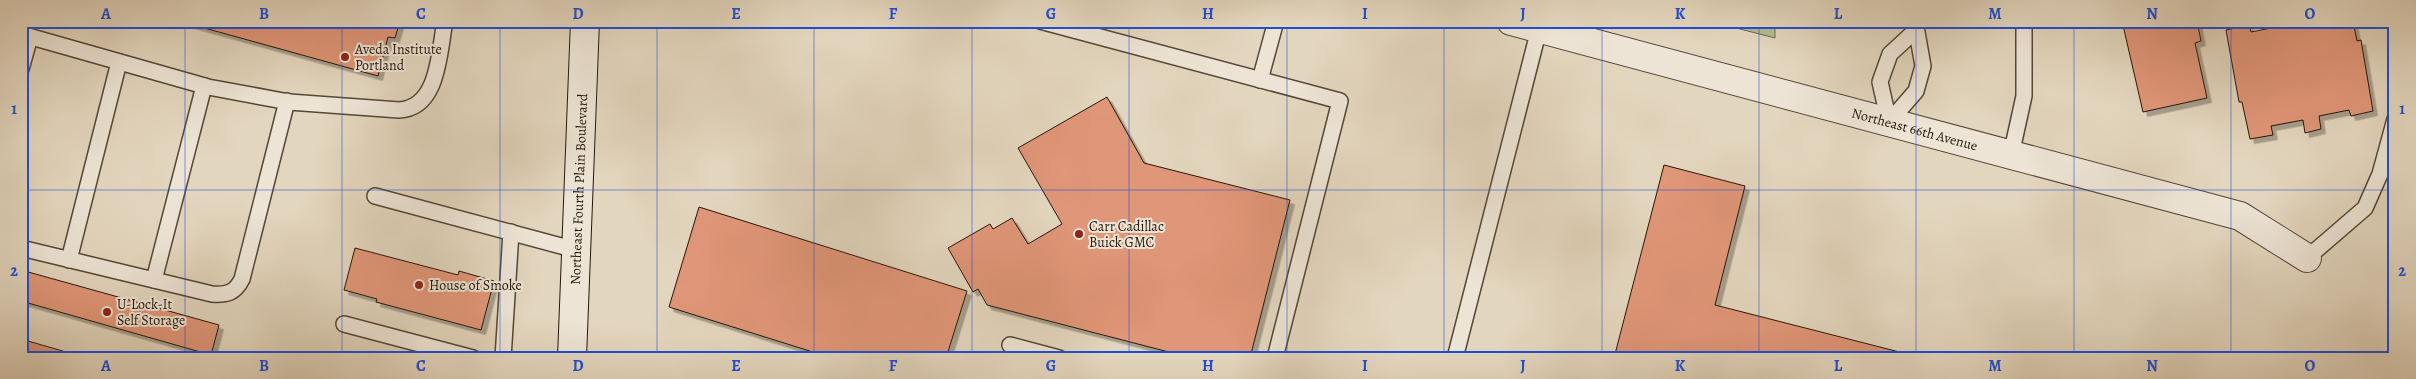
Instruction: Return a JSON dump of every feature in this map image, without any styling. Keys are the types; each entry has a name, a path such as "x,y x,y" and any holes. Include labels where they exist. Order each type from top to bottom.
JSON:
{"street":[{"name":"Northeast Fourth Plain Boulevard","path":"572,358 585,21"},
{"name":"Northeast 66th Avenue","path":"1511,21 2240,216 2307,258"}],"lane":[{"path":"21,69 26,36 204,86 286,102 398,110 414,107 421,102 431,86 445,21"},
{"path":"1040,21 1340,101 1275,358"},
{"path":"1260,80 1276,21"},
{"path":"2011,155 2024,96 2024,21"},
{"path":"1889,122 1916,91 1923,66 1915,26"},
{"path":"1889,122 1880,82 1890,54 1915,26"},
{"path":"1455,358 1539,29"},
{"path":"70,260 119,62"},
{"path":"154,280 204,86"},
{"path":"21,248 225,295 233,292 239,286 242,279 286,102"},
{"path":"2307,258 2365,208 2380,174 2395,119"},
{"path":"376,196 576,250"},
{"path":"503,358 511,232"},
{"path":"344,324 473,358"},
{"path":"1010,345 1060,358"}],"green space":[{"path":"1709,21 1775,21 1775,38"}],"building":[{"name":"Aveda Institute Portland","path":"179,21 400,21 395,38 388,37 378,76"},
{"path":"2122,21 2197,21 2201,41 2195,43 2207,98 2143,112"},
{"path":"2280,21 2353,21 2357,41 2361,40 2373,111 2351,116 2349,110 2319,116 2321,129 2305,133 2303,120 2271,126 2273,135 2250,139 2242,102 2239,102 2226,30 2249,25 2251,32 2281,26"},
{"path":"1107,97 1144,163 1290,200 1250,358 1192,358 987,305 978,289 973,292 948,248 990,224 993,229 1012,218 1028,244 1062,224 1018,148"},
{"path":"1664,165 1745,186 1715,305 1923,358 1614,358"},
{"path":"699,207 967,291 946,358 832,358 669,307"},
{"name":"House of Smoke","path":"355,248 458,275 459,271 494,281 481,330 376,302 377,299 344,290"},
{"path":"21,270 219,325 211,355 21,301"},
{"path":"21,339 87,358 21,358"}],"place":[{"name":"Aveda Institute Portland","path":"345,57"},
{"name":"Carr Cadillac Buick GMC","path":"1079,234"},
{"name":"House of Smoke","path":"419,285"},
{"name":"U-Lock-It Self Storage","path":"107,312"}]}
